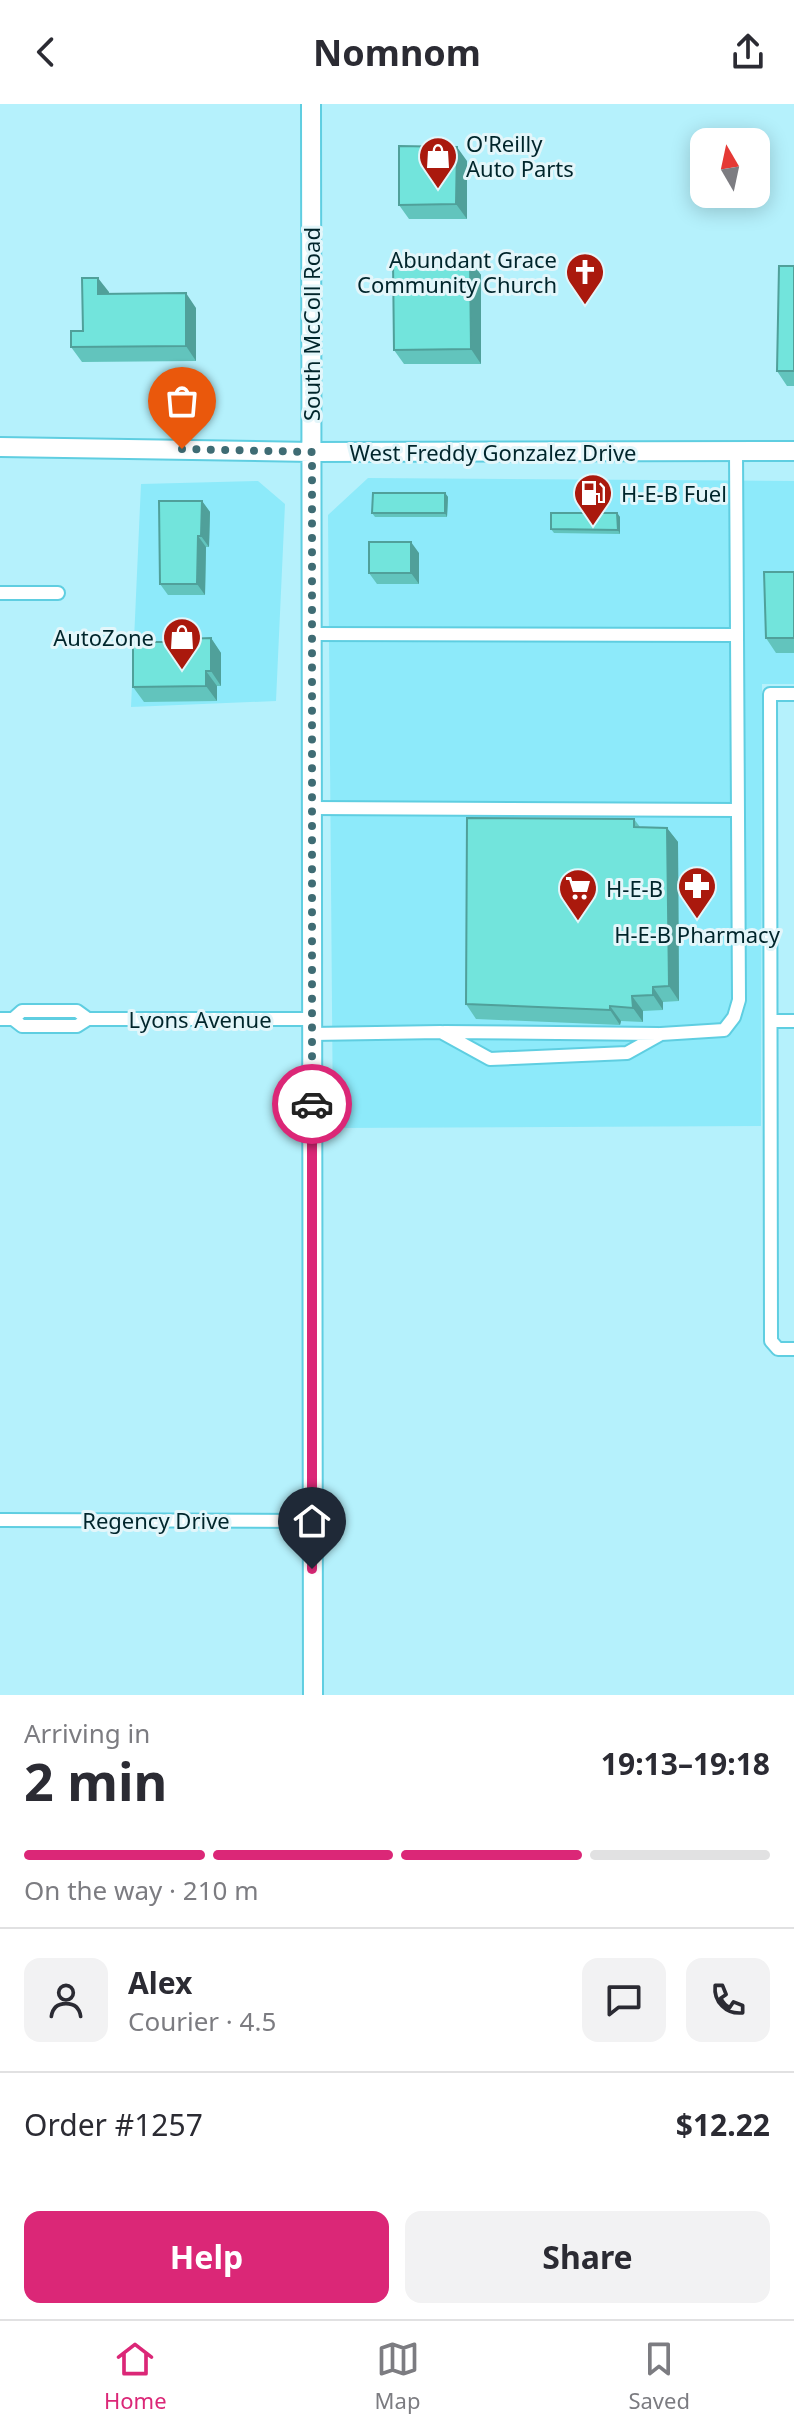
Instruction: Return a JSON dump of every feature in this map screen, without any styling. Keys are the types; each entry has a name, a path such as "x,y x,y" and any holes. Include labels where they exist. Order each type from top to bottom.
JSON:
{"main road":[{"name":"South McColl Road","path":"311,104 313,1695"},
{"name":"West Freddy Gonzalez Drive","path":"0,447 312,452 794,451"}],"street":[{"name":"Lyons Avenue","path":"6,1019 22,1011 77,1011 88,1019 441,1032 661,1034 724,1030 734,1017 739,1000 736,451"},
{"path":"0,593 58,593"},
{"path":"312,634 737,635"},
{"path":"794,694 770,694 771,1341 778,1349 794,1349"},
{"path":"312,808 738,810"},
{"path":"771,1021 794,1021"},
{"path":"441,1032 490,1059 627,1053 661,1034"},
{"name":"Regency Drive","path":"0,1520 312,1521"}],"shaded area":[{"path":"368,478 794,481 794,684 762,684 761,1126 333,1128 328,515"},
{"path":"258,481 285,504 276,701 131,707 141,484"}],"building":[{"name":"O'Reilly Auto Parts","path":"399,146 457,147 456,204 399,205"},
{"path":"470,260 471,349 394,350 393,261"},
{"path":"779,266 794,266 794,371 777,371"},
{"path":"82,278 98,278 98,294 186,293 186,346 71,347 71,331 83,331"},
{"path":"373,493 445,493 445,513 372,513"},
{"path":"159,501 202,501 197,584 160,584"},
{"path":"551,513 617,513 618,530 551,529"},
{"path":"369,542 411,542 411,573 369,573"},
{"path":"764,572 794,572 794,638 766,638"},
{"path":"211,638 211,671 206,671 206,686 133,687 133,642 184,642 184,639"},
{"name":"H-E-B","path":"467,818 634,819 634,827 667,828 669,986 653,987 653,995 632,996 633,1008 610,1006 610,1010 466,1004"}],"way so far":[{"path":"182,449 312,452 312,1104"}],"place":[{"name":"O'Reilly Auto Parts","path":"438,190"},
{"name":"Abundant Grace Community Church","path":"585,306"},
{"name":"H-E-B Fuel","path":"593,527"},
{"name":"AutoZone","path":"182,671"},
{"name":"H-E-B Pharmacy","path":"697,920"},
{"name":"H-E-B","path":"578,922"}],"route":[{"path":"312,1104 312,1569"}]}
